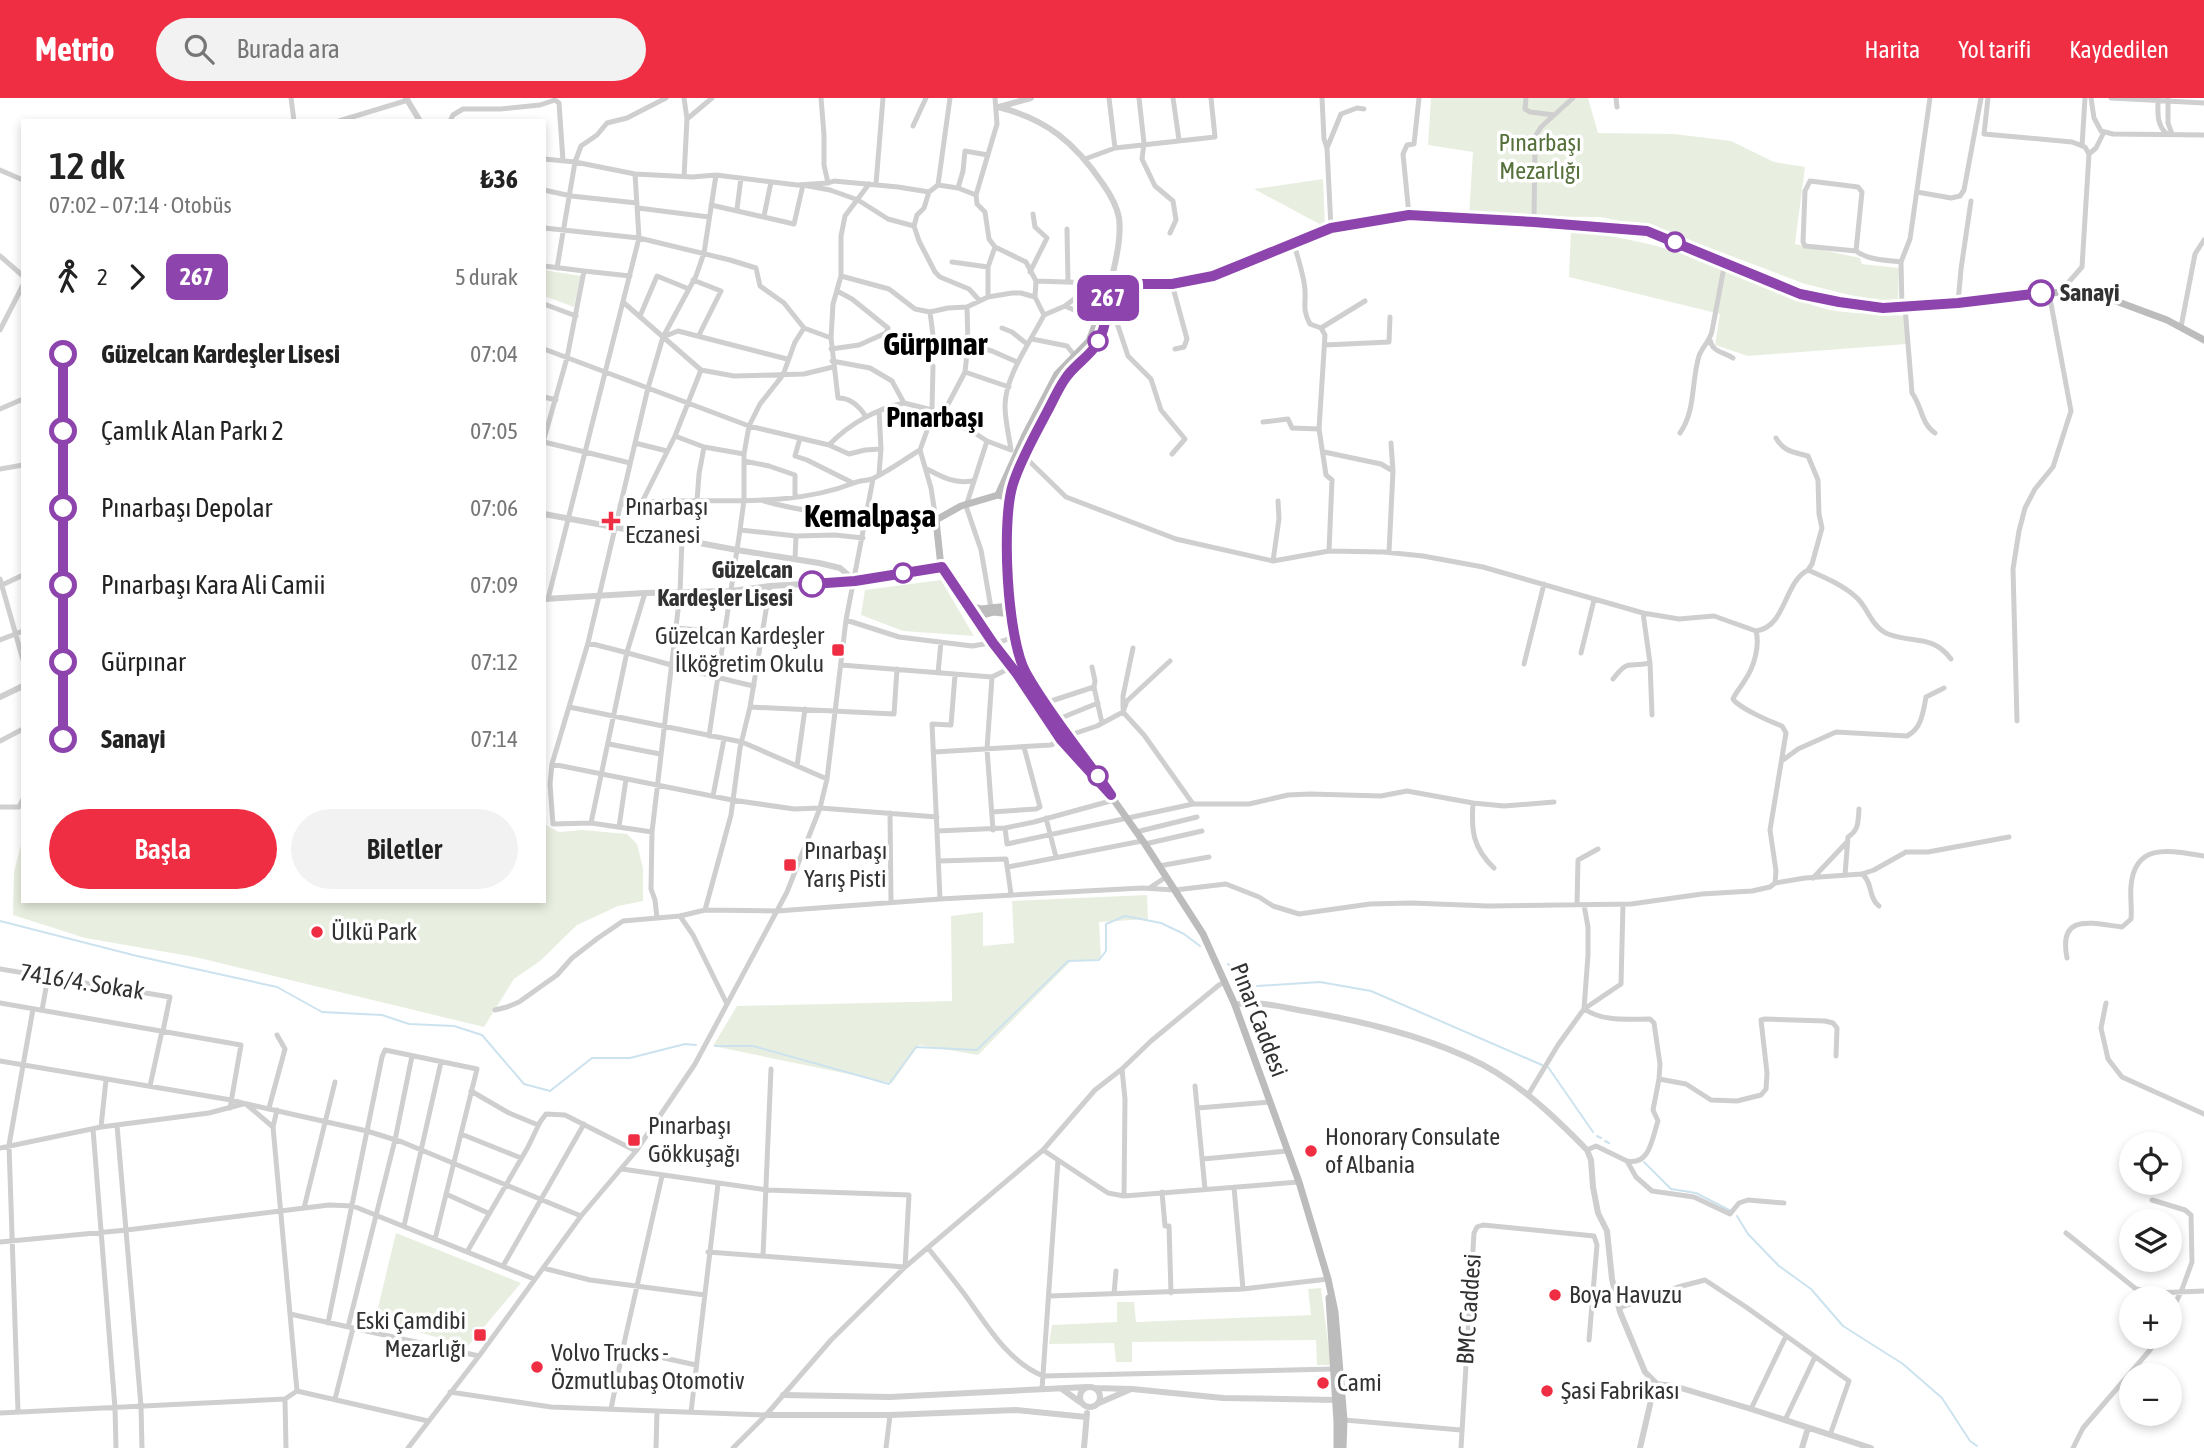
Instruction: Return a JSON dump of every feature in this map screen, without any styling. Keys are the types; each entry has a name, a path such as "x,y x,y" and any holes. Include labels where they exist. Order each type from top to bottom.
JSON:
{"main road":[{"path":"1110,287 1172,284 1213,276 1331,228 1409,215 1647,231 1800,294 1883,308 1958,303 2028,293 2070,292 2113,300 2167,320 2204,340"},
{"path":"1018,671 1010,610 1007,548 1013,484 1065,378 1097,345 1105,325 1110,287"},
{"path":"998,495 1014,451 1057,374 1089,341 1098,311 1110,287"},
{"path":"936,520 998,495 1010,499"},
{"name":"Pınar Caddesi","path":"936,520 942,567 993,643 1045,703 1064,738"},
{"path":"969,606 1010,610"},
{"path":"976,617 1010,610"},
{"name":"Pınar Caddesi","path":"1018,671 1064,738 1112,797 1175,890 1203,934 1235,1005 1299,1182 1328,1279 1335,1312 1344,1420 1343,1448"},
{"name":"Pınar Caddesi","path":"1328,1279 1337,1448"}],"street":[{"path":"291,98 294,119"},
{"path":"557,268 575,162 581,146 597,135 607,123 627,118 666,98"},
{"path":"684,98 687,119 684,177"},
{"path":"687,119 712,98"},
{"path":"821,98 824,165 828,183"},
{"path":"876,184 883,98"},
{"path":"913,126 926,98"},
{"path":"950,98 938,185 929,192 914,226 935,272 940,277 969,289 980,301"},
{"path":"995,98 998,124 976,195 977,204 985,212 989,239 995,247 1026,262 1036,281 1035,297 1044,315"},
{"path":"998,107 1031,98"},
{"path":"1109,98 1115,148"},
{"path":"1139,98 1144,144 1142,159 1155,186 1173,201 1176,220 1170,233"},
{"path":"1173,98 1179,140"},
{"path":"1085,159 1115,148 1215,136 1211,98"},
{"path":"1322,98 1331,228"},
{"path":"1409,215 1403,154 1407,145 1414,144 1419,98"},
{"path":"1526,98 1525,109 1554,115"},
{"path":"1534,222 1535,137 1541,127 1573,98"},
{"path":"1616,98 1617,107"},
{"path":"1930,98 1926,142 1910,239 1901,262 1912,393 1920,404 1927,427 1935,433"},
{"path":"1917,192 1951,198 1960,196 1964,190 1981,98"},
{"path":"1989,98 1984,134 2072,142 2085,147 2089,154 2082,267 2060,292"},
{"path":"2082,146 2085,98"},
{"path":"2091,98 2096,125 2104,132 2204,135"},
{"path":"2111,98 2204,103"},
{"path":"346,119 407,99 419,119"},
{"path":"2158,99 2161,130 2170,134"},
{"path":"451,119 463,109 501,109 540,105 555,100 559,103 564,161"},
{"path":"2168,100 2170,134"},
{"path":"998,107 1018,112 1045,125 1069,142 1085,159 1112,198 1119,218 1117,253 1110,287 1095,283 1036,281"},
{"path":"1327,148 1341,114 1357,108 1364,109"},
{"path":"2089,154 2096,148 2104,132"},
{"path":"958,188 965,151 988,155"},
{"path":"546,159 635,174 684,177 716,175 803,185 830,190 858,200 888,219 914,226"},
{"path":"0,170 21,179"},
{"path":"635,174 639,238 546,599 731,591 855,581 942,567"},
{"path":"652,832 591,823 553,824 550,784 552,764 600,596 648,388 663,337 689,289 704,253 716,175"},
{"path":"737,209 741,178"},
{"path":"803,185 834,181 929,192"},
{"path":"1856,251 1862,192 1858,187 1810,181 1805,191 1805,246 1856,251 1858,254 1901,262"},
{"path":"764,216 772,182"},
{"path":"866,417 861,408 838,398 831,338 833,304 841,276 841,236 845,216 869,184"},
{"path":"711,205 794,224 803,185"},
{"path":"938,185 958,188 976,195"},
{"path":"546,190 709,217"},
{"path":"1958,303 1971,201"},
{"path":"1030,272 1047,238 1035,227 1033,214"},
{"path":"546,228 639,238 756,268 760,286 784,303 804,328 831,338"},
{"path":"1067,229 1068,282"},
{"path":"2181,327 2195,254 2204,240"},
{"path":"1294,244 1305,292 1305,315 1310,324 1321,328 1325,335 1319,429 1326,475 1332,480 1329,551"},
{"path":"988,297 988,267 995,247"},
{"path":"0,256 21,274"},
{"path":"952,262 988,267"},
{"path":"1725,262 1710,340 1714,349 1733,358"},
{"path":"546,266 630,276"},
{"path":"546,433 567,358 584,271"},
{"path":"640,316 657,276 689,289"},
{"path":"841,276 889,289 915,309 930,312 967,307 988,297 1021,293 1035,297"},
{"path":"693,280 721,290 699,335"},
{"path":"1014,451 1004,404 1017,362 1044,315 1065,306 1095,283"},
{"path":"1172,284 1187,340 1184,347 1175,349"},
{"path":"0,330 21,289"},
{"path":"837,291 852,299 888,328 886,333"},
{"path":"2017,721 2013,569 2019,531 2025,508 2035,489 2053,467 2071,411 2049,293"},
{"path":"623,302 701,370 734,376 804,374 832,364 870,368 892,381 904,403"},
{"path":"1321,328 1365,302"},
{"path":"546,305 576,316"},
{"path":"1065,306 1097,320"},
{"path":"620,505 795,497 820,494 873,479 920,450 929,425 945,410 965,372 968,344 967,307"},
{"path":"886,333 901,344 930,352 934,343 930,312"},
{"path":"1106,315 1115,320 1128,356 1151,379 1161,410 1185,439 1172,454"},
{"path":"1325,345 1389,342 1390,317"},
{"path":"709,736 744,500 744,454 749,426 760,404 783,374 804,328"},
{"path":"1002,328 1030,342 1067,346 1074,356"},
{"path":"663,337 678,331 788,359"},
{"path":"831,349 859,345 886,333"},
{"path":"1680,433 1689,416 1699,356 1710,340"},
{"path":"934,343 957,348 968,344 1017,362"},
{"path":"546,350 749,426 829,446 849,454 881,449"},
{"path":"933,366 934,419"},
{"path":"642,502 667,452 701,370"},
{"path":"965,372 1009,387"},
{"path":"546,398 556,400"},
{"path":"0,409 21,400"},
{"path":"829,446 844,430 883,407 904,403 932,410"},
{"path":"879,411 879,474"},
{"path":"934,419 970,430 987,441 1014,451"},
{"path":"1263,422 1288,419 1293,428 1319,429"},
{"path":"674,436 704,447 744,454"},
{"path":"800,438 795,456 853,483"},
{"path":"1025,457 1066,496 1176,539 1273,561 1329,551 1389,552 1483,567 1643,613 1679,620 1714,616 1762,631 1784,607 1798,580 1812,564 1822,528 1818,480 1808,456 1787,450 1776,438"},
{"path":"546,441 630,463"},
{"path":"987,441 966,506 981,551 991,608"},
{"path":"635,443 667,452"},
{"path":"1389,552 1393,471 1391,443"},
{"path":"697,501 704,447"},
{"name":"Pınar Caddesi","path":"920,450 931,488 936,520"},
{"path":"1324,452 1381,464 1393,471"},
{"path":"744,461 795,475 795,497"},
{"path":"0,469 21,465"},
{"path":"926,468 949,481 972,481"},
{"path":"407,1447 479,1356 581,1216 636,1151 695,1064 787,892 820,808 827,779 846,620 873,479"},
{"path":"757,499 811,512 936,520"},
{"path":"1273,561 1279,519 1278,502"},
{"path":"546,514 840,568 855,581"},
{"path":"740,530 796,536 835,535 863,538"},
{"path":"795,559 796,536"},
{"path":"657,918 651,889 652,832 680,593 682,539"},
{"path":"1808,570 1857,597 1866,613 1886,633 1910,640 1931,642 1945,651 1951,659"},
{"path":"21,576 0,583 21,653"},
{"path":"1524,664 1544,584"},
{"path":"705,910 731,815 770,586"},
{"path":"591,823 627,652 645,593"},
{"path":"1581,653 1594,600"},
{"path":"1643,613 1650,663 1652,715"},
{"path":"846,620 900,638 972,646 1015,636"},
{"path":"675,628 726,632"},
{"path":"1756,631 1754,663 1733,699 1737,704 1784,729 1786,733 1770,830 1776,870 1775,883"},
{"path":"0,640 21,632"},
{"path":"938,673 941,642"},
{"path":"588,643 754,686"},
{"path":"1133,648 1123,696 1123,712 1144,734 1193,804"},
{"path":"933,752 1051,746 1123,712 1127,701 1170,661"},
{"path":"1613,678 1628,664 1650,663"},
{"path":"841,665 992,677 1018,671"},
{"path":"1092,667 1102,723"},
{"path":"750,708 894,714 897,669"},
{"path":"940,899 932,724 951,725 955,675"},
{"path":"992,677 987,749 993,830"},
{"path":"0,697 21,687"},
{"path":"1045,703 1094,687"},
{"path":"1783,760 1798,749 1836,732 1907,736 1919,726 1926,697 1944,688"},
{"path":"1056,720 1098,704"},
{"path":"569,707 742,743 827,779"},
{"path":"797,766 805,709"},
{"path":"0,741 21,730"},
{"path":"713,796 724,739"},
{"path":"609,744 660,754"},
{"path":"992,812 1040,807 1024,747"},
{"path":"552,764 794,810 820,808 936,817"},
{"path":"619,827 626,779"},
{"path":"1005,828 1007,844 1193,804 1249,804 1310,793 1381,796 1407,791 1504,806 1554,802"},
{"path":"937,831 1005,828 1112,797"},
{"path":"0,807 19,807 21,803"},
{"path":"1473,803 1472,824 1475,838 1481,856 1494,868"},
{"path":"1845,875 1848,837 1858,828 1859,809"},
{"path":"890,813 891,902"},
{"path":"1136,832 1197,817"},
{"path":"1046,818 1056,857"},
{"path":"1008,867 1202,831"},
{"path":"495,1010 519,1002 557,975 572,958 598,937 623,921 680,916 705,910 777,911 1011,894 1150,888 1175,890 1226,884 1259,897 1273,906 1299,914 1370,904 1623,904 1752,891 1770,887 1775,883 1862,874 1906,852 1928,852 2009,837"},
{"path":"1813,878 1847,842"},
{"path":"1584,1009 1588,927 1580,905 1578,860 1598,849"},
{"path":"2067,958 2064,943 2069,928 2077,924 2122,927 2131,919 2131,885 2135,867 2141,858 2169,851 2204,856"},
{"path":"1159,866 1209,857"},
{"path":"939,861 1006,859 1011,894"},
{"path":"1862,874 1867,877 1872,898 1879,906"},
{"path":"1150,888 1166,877"},
{"path":"1528,1095 1558,1045 1584,1009 1621,984 1623,904"},
{"path":"680,916 693,935 727,1004"},
{"name":"7416/4. Sokak","path":"0,969 170,996 162,1031"},
{"path":"42,1010 48,977"},
{"path":"733,1448 766,1415 831,1339 905,1267 1044,1150 1095,1090 1225,982"},
{"path":"1235,1005 1242,1002 1372,1024 1471,1059 1528,1095 1587,1150 1591,1160 1598,1213 1606,1231 1619,1308 1645,1372 1657,1384 1674,1386 1751,1409 1871,1448"},
{"path":"0,1003 241,1045 230,1108"},
{"path":"2106,1003 2101,1028 2108,1059 2122,1077 2204,1114"},
{"path":"18,1412 9,1145 33,1009"},
{"path":"1584,1009 1594,1016 1650,1019 1654,1023 1660,1064 1653,1110 1658,1121 1645,1157 1635,1163 1596,1146 1587,1150"},
{"path":"1659,1079 1686,1084 1711,1100 1737,1101 1761,1095 1766,1089 1767,1073 1761,1020 1765,1019 1833,1023 1837,1028 1836,1056"},
{"path":"150,1086 162,1031"},
{"path":"269,1108 285,1049 277,1035"},
{"path":"328,1322 385,1050 477,1069 435,1239"},
{"path":"335,1399 412,1056"},
{"path":"0,1060 231,1100 367,1131 422,1150 581,1216"},
{"path":"404,1226 440,1062"},
{"path":"763,1256 771,1069"},
{"path":"1122,1069 1125,1099 1124,1196"},
{"path":"101,1127 106,1080"},
{"path":"304,1208 335,1082"},
{"path":"1195,1086 1205,1189"},
{"path":"471,1091 509,1113 538,1125"},
{"path":"1198,1108 1270,1102"},
{"path":"0,1148 101,1127 246,1104"},
{"path":"246,1104 273,1128"},
{"path":"277,1110 273,1128 297,1391"},
{"path":"467,1252 546,1114 565,1115 636,1151"},
{"path":"503,1266 584,1124"},
{"path":"117,1125 141,1406 142,1448"},
{"path":"93,1129 116,1448"},
{"path":"461,1134 521,1158"},
{"path":"1044,1150 1108,1192 1124,1196 1299,1182"},
{"path":"1203,1159 1287,1151"},
{"path":"1042,1389 1058,1160"},
{"path":"1627,1161 1636,1177 1652,1191 1694,1197 1730,1214 1739,1203 1748,1200 1784,1203"},
{"path":"622,1169 767,1190 909,1195 905,1267"},
{"path":"611,1409 662,1176"},
{"path":"691,1412 718,1184"},
{"path":"1234,1187 1243,1289"},
{"path":"1162,1192 1165,1226 1169,1226 1171,1293"},
{"path":"446,1194 488,1213"},
{"path":"2152,1200 2185,1210 2191,1215 2192,1262 2182,1289"},
{"path":"0,1242 127,1230 329,1205 353,1206 534,1279"},
{"name":"BMC Caddesi","path":"1461,1448 1474,1233 1477,1227 1483,1225 1594,1236 1597,1245 1589,1340"},
{"path":"2066,1233 2133,1286"},
{"path":"928,1248 1017,1362 1043,1376 1333,1369"},
{"path":"708,1252 905,1267"},
{"path":"542,1268 590,1280 705,1295"},
{"path":"1114,1294 1116,1271"},
{"path":"1049,1296 1243,1289 1328,1279"},
{"path":"1619,1308 1705,1280 1849,1381 1830,1435"},
{"path":"2182,1292 2204,1291"},
{"path":"290,1314 479,1356"},
{"path":"1751,1409 1786,1336"},
{"path":"623,1349 696,1365"},
{"path":"2073,1448 2083,1427 2151,1349"},
{"path":"1786,1420 1815,1357"},
{"path":"1640,1448 1651,1396 1657,1384"},
{"path":"783,1395 890,1397 1090,1388 1132,1389 1223,1398 1335,1400"},
{"path":"1080,1402 1080,1395 1090,1388"},
{"path":"1090,1388 1100,1395 1098,1404"},
{"path":"1062,1389 1088,1408"},
{"path":"1088,1408 1132,1389"},
{"path":"0,1413 285,1399 297,1391 428,1422"},
{"path":"450,1392 551,1407 766,1415 890,1415 1016,1410 1086,1417"},
{"path":"886,1448 890,1397"},
{"path":"285,1399 286,1448"},
{"path":"1084,1448 1088,1408"},
{"path":"656,1448 657,1411"},
{"path":"1344,1420 1461,1430"},
{"path":"1802,1448 1808,1428"}],"green space":[{"name":"Pınarbaşı Mezarlığı","path":"1431,98 1588,98 1598,133 1674,134 1731,141 1774,162 1805,167 1795,244 1860,258 1862,264 1899,268 1898,301 1870,300 1805,284 1660,229 1600,217 1469,216 1473,152 1428,145"},
{"path":"1323,179 1325,227 1254,189"},
{"path":"1571,231 1626,239 1681,253 1821,308 1906,316 1907,344 1748,356 1715,345 1720,314 1569,277"},
{"path":"546,270 581,276 574,307 546,297"},
{"path":"941,580 974,636 903,631 861,615 865,590"},
{"name":"Ülkü Park","path":"546,825 559,832 583,830 627,834 637,844 643,868 643,901 618,906 577,925 540,961 514,979 484,1027 195,957 85,938 13,915 14,872 21,845 21,903 546,903"},
{"path":"1147,895 1148,919 1099,922 1101,959 1071,961 978,1055 919,1045 892,1083 713,1046 737,1006 952,1001 951,916 983,912 983,946 1014,943 1012,901"},
{"path":"396,1233 521,1283 468,1346 375,1320"},
{"path":"1321,1288 1331,1365 1317,1365 1316,1340 1132,1342 1132,1362 1116,1362 1114,1343 1049,1344 1052,1325 1117,1322 1117,1302 1134,1302 1136,1322 1311,1315 1308,1289"}],"waterway":[{"path":"715,1046 753,1046 889,1084 916,1047 977,1050 1068,961 1099,960 1106,951 1106,924 1125,916 1161,923 1184,934 1200,946"},
{"path":"0,921 137,956 277,987 322,1012 382,1015 409,1024 454,1026 482,1035 524,1084 550,1091 592,1058 630,1058 685,1044 696,1045"},
{"path":"1228,964 1249,982"},
{"path":"1257,986 1320,982 1371,991 1542,1065"},
{"path":"1548,1067 1593,1132"},
{"path":"1597,1136 1601,1138"},
{"path":"1605,1141 1609,1143"},
{"path":"1644,1162 1671,1189 1696,1193 1731,1211"},
{"path":"1737,1216 1748,1234 1779,1266 1811,1289 1843,1326 1903,1364 1942,1398 1970,1441 1977,1446"}],"bus line":[{"name":"267","path":"812,584 855,581 942,567 1061,740 1111,795 1024,671 1009,606 1007,548 1013,484 1065,378 1097,345 1105,325 1110,287 1172,284 1213,276 1331,228 1409,215 1647,231 1800,294 1883,308 1958,303 2041,293"}],"place":[{"name":"Sanayi","path":"2041,293"},
{"name":"Pınarbaşı Eczanesi","path":"611,521"},
{"name":"Güzelcan Kardeşler Lisesi","path":"812,584"},
{"name":"Güzelcan Kardeşler İlköğretim Okulu","path":"838,650"},
{"name":"Pınarbaşı Yarış Pisti","path":"790,865"},
{"name":"Ülkü Park","path":"317,932"},
{"name":"Pınarbaşı Gökkuşağı","path":"634,1140"},
{"name":"Honorary Consulate of Albania","path":"1311,1151"},
{"name":"Boya Havuzu","path":"1555,1295"},
{"name":"Eski Çamdibi Mezarlığı","path":"480,1335"},
{"name":"Volvo Trucks - Özmutlubaş Otomotiv","path":"537,1367"},
{"name":"Cami","path":"1323,1383"},
{"name":"Şasi Fabrikası","path":"1547,1391"}],"district":[{"name":"Gürpınar","path":"935,344"},
{"name":"Pınarbaşı","path":"935,417"},
{"name":"Kemalpaşa","path":"870,516"}]}
